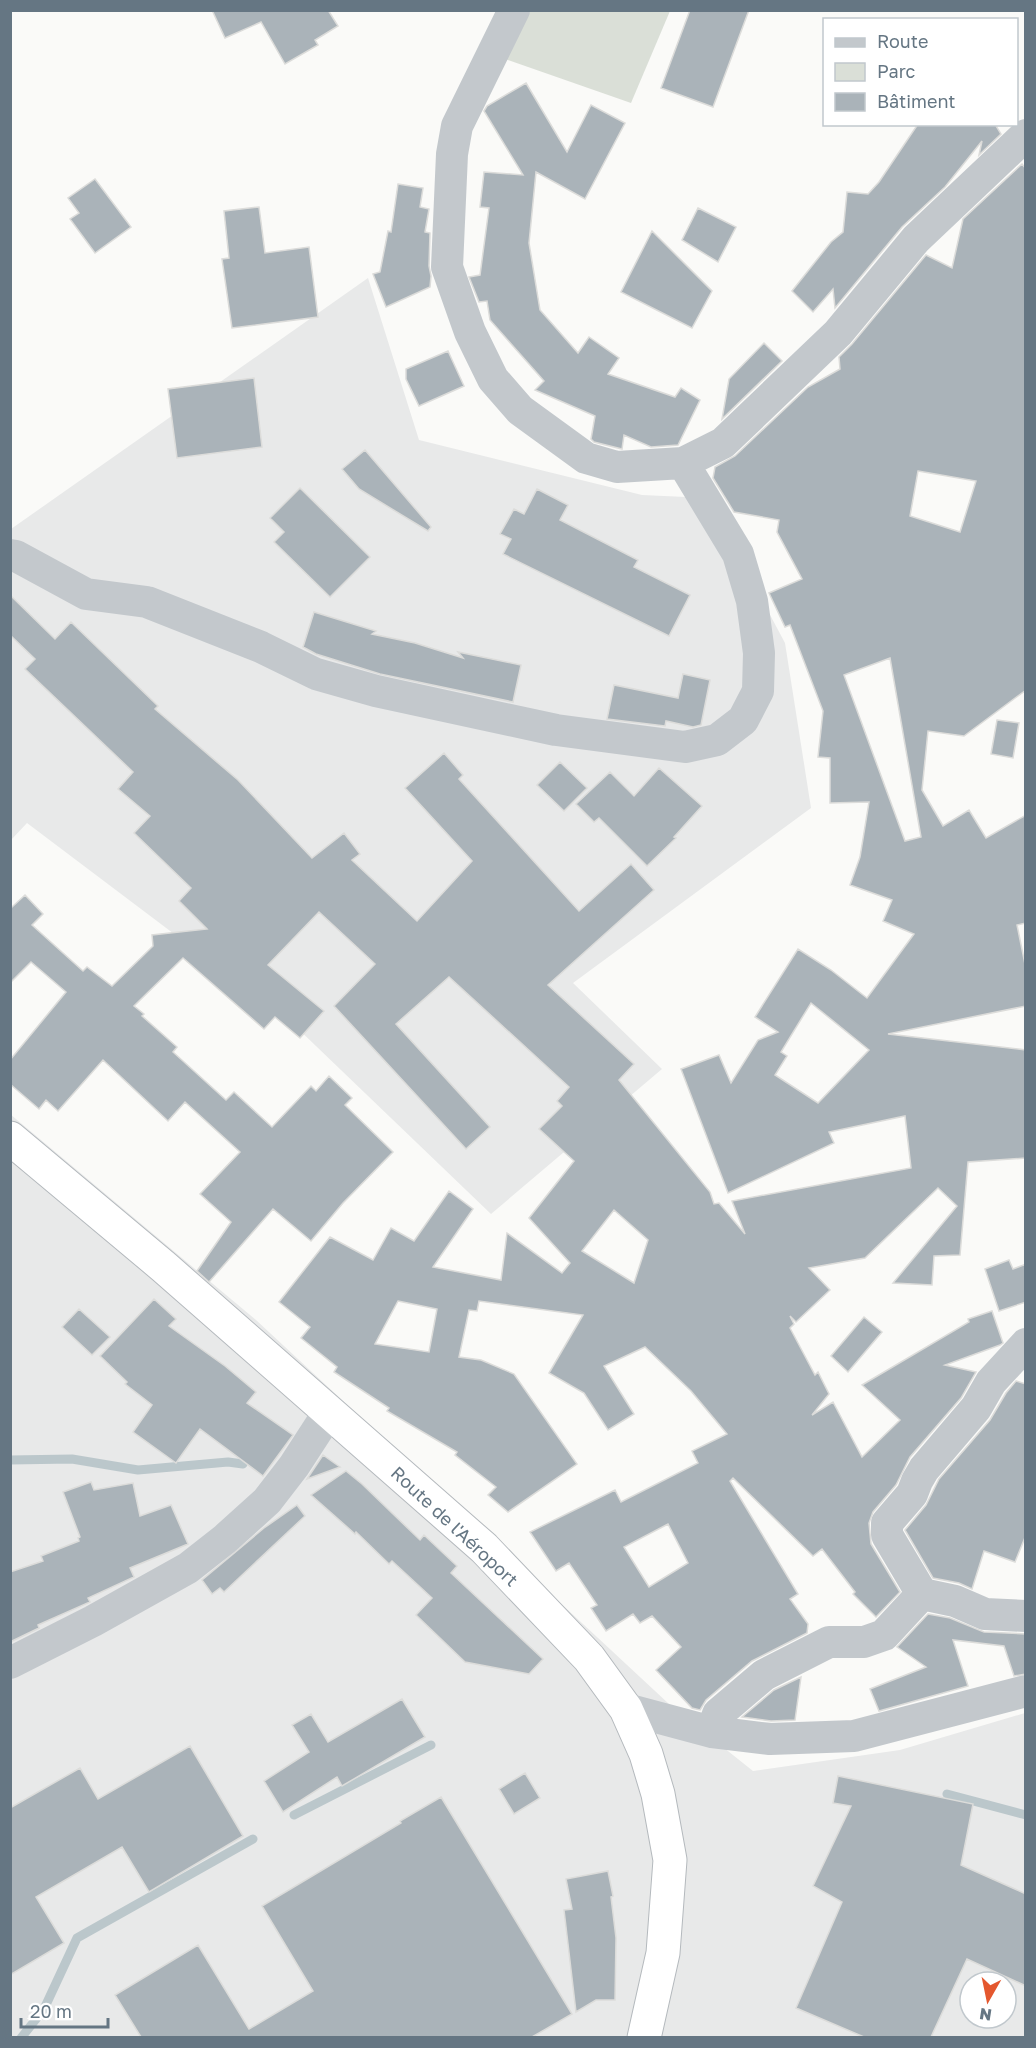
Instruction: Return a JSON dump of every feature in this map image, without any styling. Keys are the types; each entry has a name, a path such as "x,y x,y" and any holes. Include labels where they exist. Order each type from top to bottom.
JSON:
{"highway":[{"name":"Route de l'Aéroport","path":"10,1138 164,1267 484,1548 589,1658 626,1709 646,1754 658,1794 670,1860 663,1953 644,2037"}],"street":[{"path":"514,10 457,126 452,154 447,267 470,332 493,378 520,410 586,458 617,467 683,462 723,443 838,333 916,239 1026,135"},
{"path":"10,555 16,556 86,594 147,602 261,647 316,674 376,691 556,730 685,747 717,740 743,720 758,691 759,653 752,600 738,554 683,462"},
{"path":"1026,1344 991,1382 976,1408 924,1469 916,1481 912,1494 887,1523 887,1535 922,1594 956,1601 985,1614 1026,1617"},
{"path":"10,1663 93,1621 188,1568 216,1547 267,1501 294,1466 329,1412"},
{"path":"712,1731 718,1713 764,1675 829,1642 864,1642 884,1635 922,1594"},
{"path":"626,1709 712,1731 770,1739 854,1736 1026,1691"}],"shaded area":[{"path":"368,278 419,440 642,495 708,498 785,643 811,808 573,983 662,1069 491,1214 292,1023 27,823 11,840 11,529"},
{"path":"10,1114 256,1320 669,1704 753,1771 900,1750 1025,1713 1025,2037 11,2037"}],"green space":[{"path":"528,11 670,11 631,103 502,58"}],"building":[{"path":"212,10 328,10 338,26 315,40 318,45 285,64 261,22 225,38"},
{"path":"690,10 749,10 713,107 661,88"},
{"path":"526,83 567,152 591,105 625,123 585,199 536,172 529,243 540,310 578,353 589,337 619,358 608,374 675,397 681,388 700,400 678,445 651,447 624,435 622,449 594,442 591,439 595,416 535,390 544,381 490,320 487,301 479,302 469,277 480,275 489,208 480,207 484,172 523,175 484,111 487,106"},
{"path":"917,126 996,126 1001,134 979,155 982,141 945,187 902,227 835,308 833,289 813,312 792,291 831,242 843,232 847,192 868,194 879,182"},
{"path":"1022,164 1026,169 1026,690 964,736 928,731 922,790 943,826 969,810 986,838 1026,815 1026,923 1017,925 1026,969 1026,1006 888,1034 1026,1050 1026,1158 968,1162 960,1255 934,1256 932,1285 893,1283 957,1206 938,1188 865,1258 809,1268 830,1290 796,1322 790,1316 794,1324 790,1328 815,1375 818,1372 829,1394 812,1415 833,1402 862,1457 900,1420 862,1385 969,1322 968,1319 992,1311 1003,1343 945,1365 976,1372 961,1398 910,1457 896,1485 873,1512 869,1523 871,1544 900,1592 876,1617 853,1594 855,1592 822,1549 813,1556 733,1478 730,1481 798,1594 790,1599 808,1624 807,1633 752,1661 706,1700 700,1710 692,1708 656,1670 681,1647 652,1616 640,1623 633,1614 606,1631 591,1608 597,1605 569,1563 556,1571 530,1532 615,1490 621,1502 698,1463 692,1451 727,1434 691,1391 645,1347 604,1366 634,1414 608,1430 584,1393 549,1373 583,1315 479,1301 477,1311 469,1310 459,1357 481,1360 514,1374 577,1464 508,1512 488,1495 496,1487 455,1455 457,1452 387,1411 389,1408 334,1372 337,1367 301,1338 310,1327 279,1302 330,1237 373,1260 391,1228 414,1241 449,1191 473,1209 433,1267 501,1280 507,1233 562,1273 570,1263 529,1218 574,1161 539,1129 562,1106 557,1101 569,1087 449,977 396,1024 490,1127 466,1149 334,1006 375,964 319,912 268,965 324,1011 300,1038 275,1017 264,1029 183,958 134,1006 177,1047 173,1052 226,1100 234,1092 272,1127 311,1086 316,1091 329,1076 352,1098 345,1105 393,1152 343,1203 311,1241 273,1209 209,1282 197,1271 231,1222 200,1194 240,1152 185,1102 168,1121 103,1060 58,1111 46,1100 39,1109 10,1084 10,1060 66,992 31,962 10,983 10,905 12,907 25,895 43,914 32,925 83,971 87,967 112,986 153,946 152,935 207,929 179,901 191,888 134,833 150,816 118,789 133,772 25,669 35,659 10,635 10,595 55,639 71,622 158,706 155,709 238,780 312,858 344,833 360,854 352,860 417,921 472,861 405,788 444,753 463,775 459,779 579,911 631,864 654,890 548,985 634,1064 619,1080 710,1192 714,1204 719,1203 745,1234 732,1201 911,1168 905,1116 829,1132 834,1143 728,1193 681,1069 719,1055 731,1083 758,1040 778,1032 755,1017 798,949 831,970 867,998 914,934 883,921 892,900 850,885 860,857 869,802 830,803 830,758 818,757 823,711 790,625 785,627 769,593 802,579 777,532 779,520 734,512 713,478 715,467 735,456 808,387 840,369 839,357 926,255 952,268 963,219","holes":["918,471 976,481 960,532 910,516","890,658 921,837 905,841 844,675","811,1003 869,1050 818,1103 775,1075 787,1056 781,1052","614,1210 648,1240 634,1283 582,1251","398,1301 437,1309 429,1352 375,1344","668,1524 688,1563 649,1587 624,1547"]},
{"path":"95,179 131,227 95,253 70,219 79,213 68,198"},
{"path":"398,184 423,188 420,207 429,209 425,232 430,233 430,287 386,307 373,274 380,272 388,231 391,232"},
{"path":"259,207 265,253 309,247 318,317 232,328 222,259 229,258 224,211"},
{"path":"698,208 736,227 718,262 682,240"},
{"path":"652,231 712,291 692,328 621,292"},
{"path":"764,343 782,361 722,419 729,379"},
{"path":"448,351 464,386 419,406 406,379 406,369"},
{"path":"254,378 262,447 177,458 168,389"},
{"path":"365,450 431,527 428,531 359,489 342,469"},
{"path":"300,488 370,557 330,597 274,542 284,532 270,518"},
{"path":"537,489 568,505 560,520 638,560 634,567 690,595 669,636 503,554 511,539 500,534 514,509 524,514"},
{"path":"314,612 376,631 372,634 415,643 463,658 458,652 521,665 513,702 380,674 316,654 303,647"},
{"path":"683,674 710,680 701,725 693,727 666,721 665,726 607,719 614,685 678,698"},
{"path":"997,720 1019,723 1013,758 991,754"},
{"path":"560,762 587,788 564,811 537,785"},
{"path":"659,768 702,806 674,837 676,838 647,866 599,818 594,822 576,804 610,772 634,796"},
{"path":"1009,1260 1013,1269 1026,1264 1026,1302 999,1311 985,1269"},
{"path":"154,1299 176,1319 169,1326 225,1366 256,1392 247,1403 293,1435 263,1476 200,1429 176,1463 133,1432 152,1405 125,1384 127,1382 100,1356"},
{"path":"79,1309 110,1337 92,1355 62,1327"},
{"path":"864,1317 882,1332 848,1372 831,1356"},
{"path":"1016,1381 1026,1384 1026,1535 1015,1562 984,1551 972,1589 959,1583 933,1578 905,1530 926,1505 939,1479 990,1420"},
{"path":"323,1455 340,1467 307,1479"},
{"path":"346,1471 420,1540 424,1535 457,1566 451,1573 543,1659 529,1674 465,1662 416,1615 432,1598 392,1561 389,1564 356,1532 355,1534 311,1495"},
{"path":"91,1482 94,1490 133,1483 140,1516 171,1505 188,1544 130,1568 134,1577 88,1598 90,1602 38,1625 39,1628 10,1642 10,1572 43,1561 41,1556 79,1541 80,1537 63,1492"},
{"path":"297,1505 305,1516 224,1592 220,1588 212,1594 202,1580 264,1528"},
{"path":"928,1614 950,1618 984,1632 1026,1634 1026,1674 1014,1676 1004,1646 953,1640 968,1686 879,1711 870,1689 926,1667 897,1647"},
{"path":"801,1677 795,1720 771,1721 742,1717 774,1690"},
{"path":"402,1699 425,1737 342,1786 337,1777 283,1812 264,1781 309,1752 292,1725 311,1714 328,1742"},
{"path":"190,1746 243,1836 149,1892 122,1847 36,1897 64,1943 10,1975 10,1808 80,1768 98,1799"},
{"path":"525,1773 540,1798 514,1814 499,1789"},
{"path":"838,1776 973,1804 961,1865 1026,1894 1026,1986 1018,1982 1018,1970 991,1970 967,1959 962,1970 958,1970 958,1978 931,2037 864,2037 796,2008 842,1902 813,1886 851,1806 833,1803"},
{"path":"441,1797 572,2014 532,2037 141,2037 115,1995 198,1945 249,2029 313,1991 262,1906"},
{"path":"608,1871 613,1896 611,1897 616,1938 615,2000 596,2000 576,2012 564,1910 572,1909 566,1879"}],"waterway":[{"path":"10,1460 72,1459 138,1470 228,1462 243,1464"},
{"path":"294,1815 431,1745"},
{"path":"947,1794 1026,1815"},
{"path":"21,2038 44,2009 77,1938 253,1839"}]}
